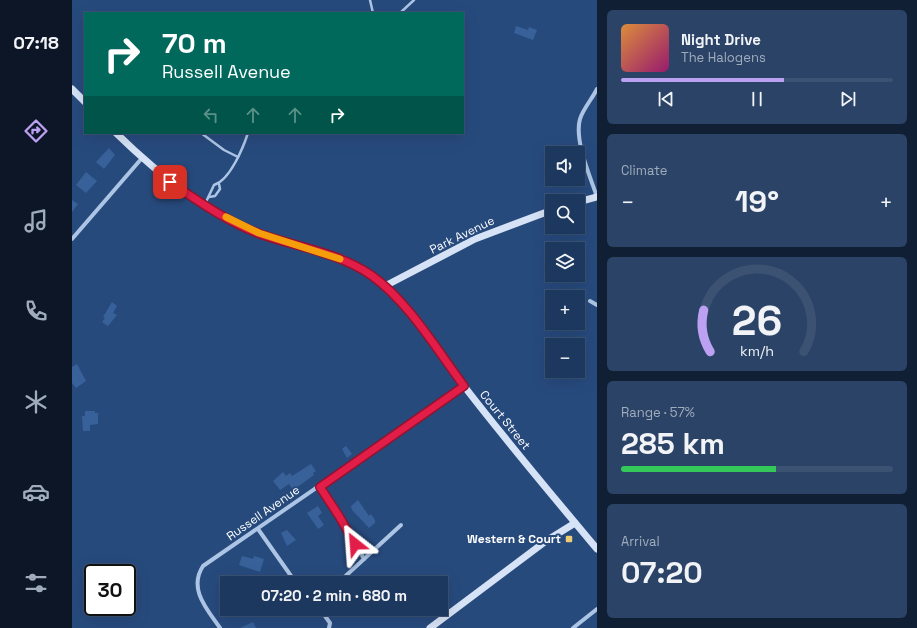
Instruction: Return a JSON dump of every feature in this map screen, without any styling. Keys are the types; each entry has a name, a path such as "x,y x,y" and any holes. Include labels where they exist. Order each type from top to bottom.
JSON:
{"main road":[{"path":"72,89 84,101"},
{"name":"Court Street","path":"117,134 170,182 227,218 259,233 351,263 385,286 401,302 464,386 597,548"},
{"path":"585,200 597,197"},
{"name":"Park Avenue","path":"385,286 475,239 545,213"},
{"path":"430,628 546,541 575,523"}],"street":[{"path":"597,89 580,118 579,139 597,197"},
{"path":"72,239 142,158"},
{"path":"590,301 597,305"},
{"name":"Russell Avenue","path":"220,628 203,604 198,592 198,580 203,566 298,500 320,487 464,386"},
{"path":"320,487 364,559"},
{"path":"346,576 401,525"},
{"path":"258,529 291,576"},
{"path":"573,628 597,609"},
{"path":"325,616 330,623 329,628"}],"lane":[{"path":"370,0 373,12"},
{"path":"401,12 414,0"},
{"path":"202,134 224,150 238,157"},
{"path":"205,204 214,185 219,183 238,157 244,146 248,134"},
{"path":"209,197 215,196 220,189 219,183"}],"building":[{"path":"516,26 528,30 529,27 537,30 533,40 514,33"},
{"path":"109,148 115,155 104,169 96,162"},
{"path":"86,172 97,181 86,193 76,185"},
{"path":"72,200 78,204 72,212"},
{"path":"112,302 117,306 113,313 117,315 108,326 102,322 105,318 103,317"},
{"path":"77,364 86,381 76,388 72,383 72,367"},
{"path":"85,411 95,411 95,413 98,413 98,424 90,425 90,431 83,431 82,416 85,416"},
{"path":"346,446 352,454 347,458 342,449"},
{"path":"311,464 316,471 313,473 314,475 293,490 289,484 280,490 273,481 283,472 286,476 290,473 292,476"},
{"path":"358,500 369,516 371,514 375,520 375,523 369,528 352,510 351,506"},
{"path":"318,506 322,513 318,516 324,525 318,529 307,513"},
{"path":"287,530 296,540 287,546 281,533"},
{"path":"242,556 253,559 254,556 264,559 260,572 239,565"},
{"path":"253,622 256,628 240,628"}],"slow traffic":[{"path":"226,217 259,233 294,245 332,255 340,259"}],"place":[{"name":"Western & Court","path":"569,539"}],"route":[{"path":"170,182 227,218 245,227 294,245 332,255 357,266 381,282 401,302 464,386 320,487 331,502 355,544"}]}
